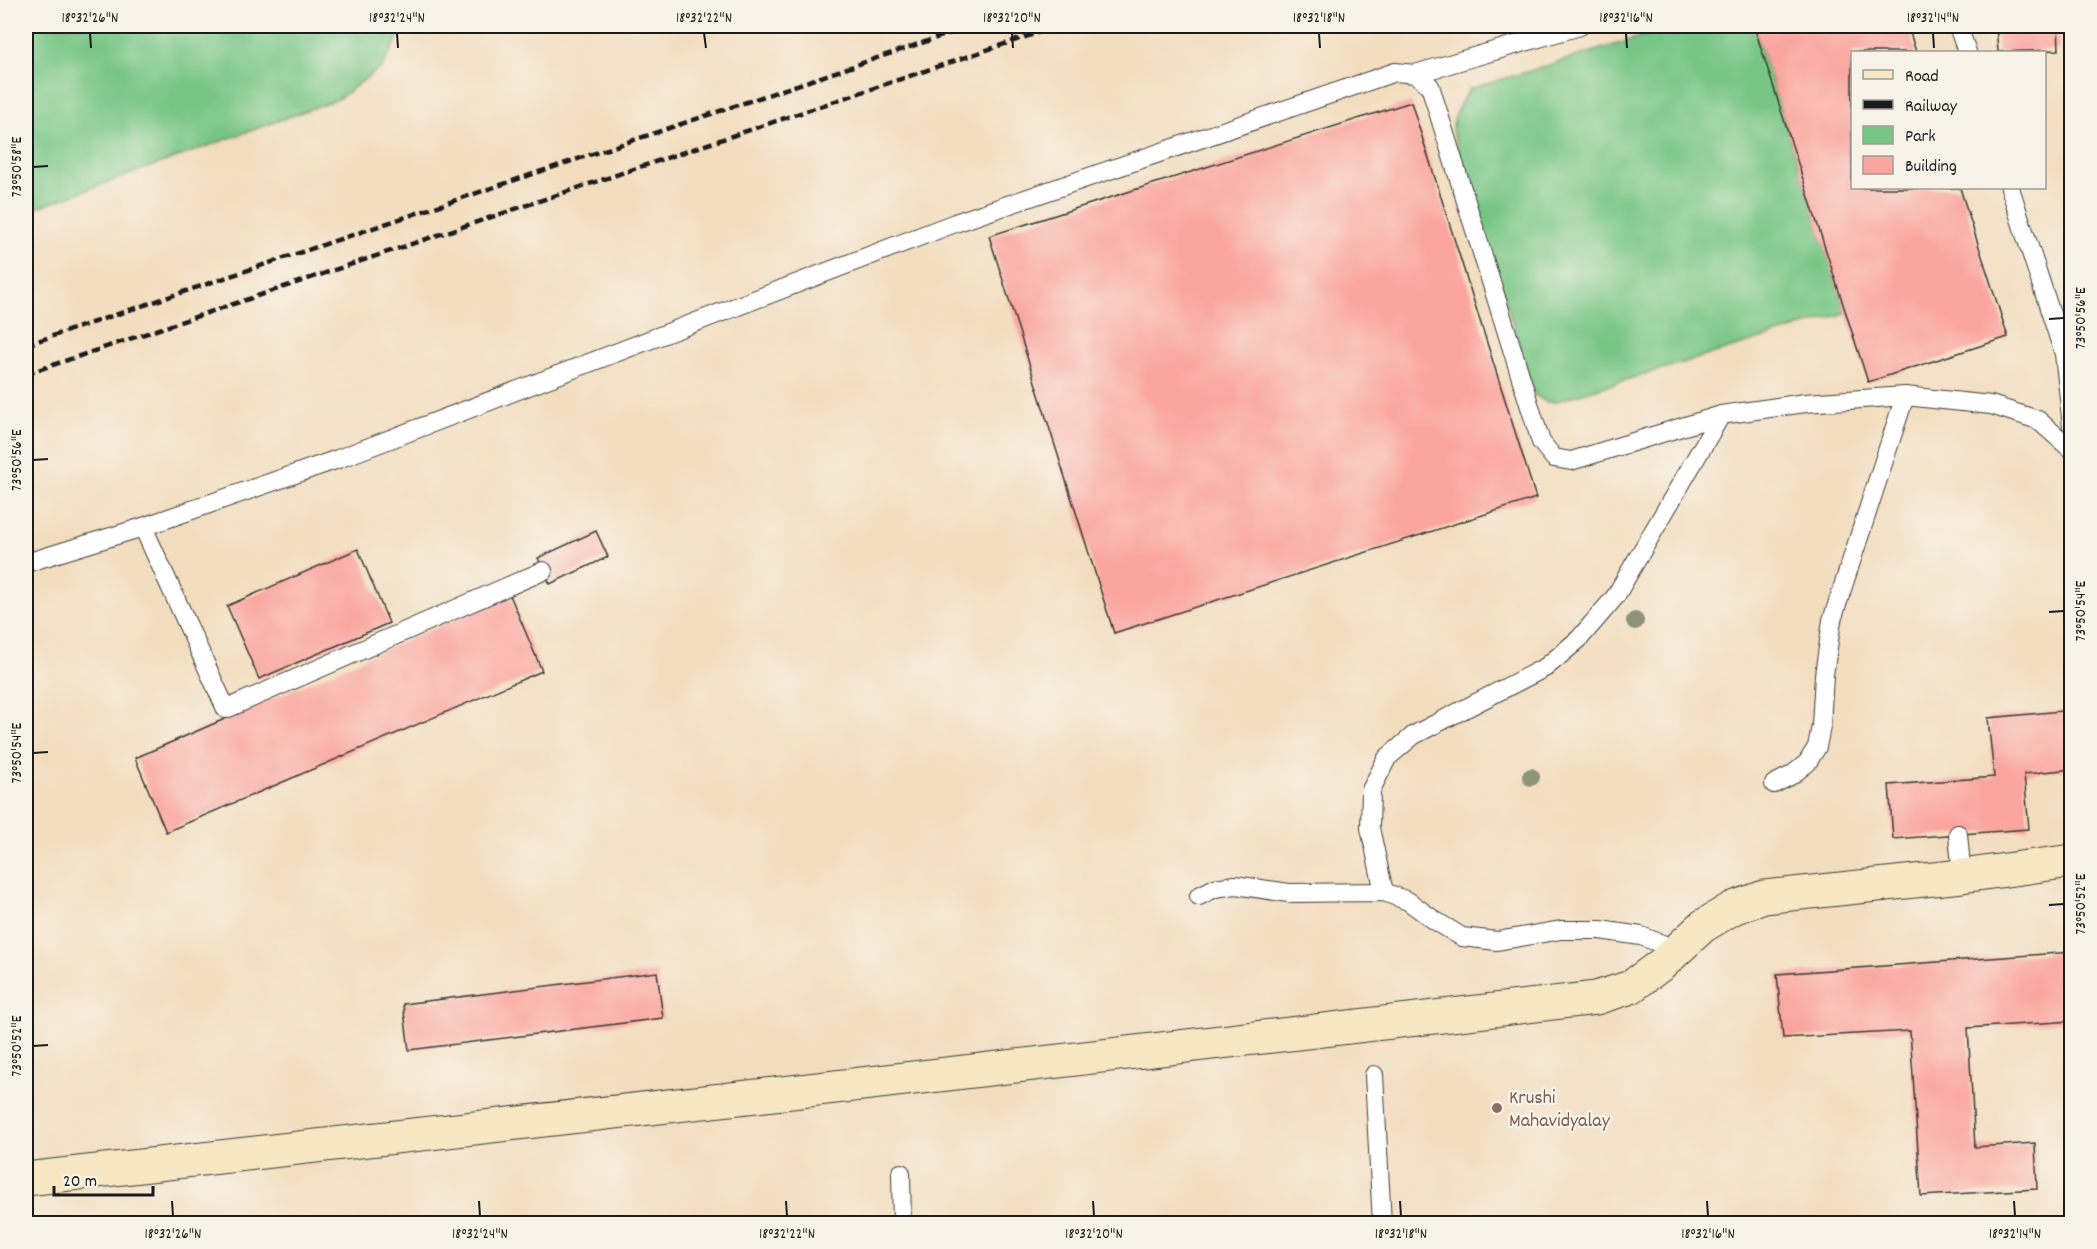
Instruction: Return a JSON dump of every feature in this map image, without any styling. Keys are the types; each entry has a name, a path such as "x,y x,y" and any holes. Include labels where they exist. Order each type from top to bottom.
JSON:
{"main road":[{"path":"26,1179 903,1080 1596,998 1631,987 1703,926 1733,908 1764,897 1962,876 2072,861"}],"lane":[{"path":"26,563 143,526 338,459 955,222 1395,72 1414,74 1580,26"},
{"path":"1958,26 1967,51"},
{"path":"1414,74 1430,87 1541,442 1554,458 1571,461 1721,415 1804,403 1905,396 1991,405 2038,420 2072,450"},
{"path":"2010,189 2064,354 2072,426"},
{"path":"1774,784 1792,775 1807,763 1818,747 1824,675 1832,620 1905,396"},
{"path":"1384,892 1370,828 1370,800 1371,790 1387,758 1414,735 1546,667 1579,639 1615,597 1721,415"},
{"path":"143,526 226,710 543,571"},
{"path":"1958,834 1962,876"},
{"path":"1199,896 1215,888 1235,885 1289,893 1384,892 1408,901 1462,937 1497,941 1561,930 1600,930 1641,936 1677,950"},
{"path":"1374,1075 1382,1224"},
{"path":"901,1173 902,1224"}],"green space":[{"path":"26,26 404,26 383,66 338,99 26,212"},
{"path":"1676,26 1754,26 1846,313 1554,402 1546,402 1535,395 1452,130 1456,113 1470,89"}],"building":[{"path":"1754,26 1908,26 1916,51 1851,51 1851,189 1960,189 2008,337 1868,382"},
{"path":"1996,26 2058,26 2059,50 1998,51"},
{"path":"1411,102 1536,498 1114,633 989,236"},
{"path":"596,531 608,557 550,584 538,558"},
{"path":"358,549 389,623 259,679 227,606"},
{"path":"510,595 542,671 166,832 135,758"},
{"path":"2072,710 2072,769 2024,774 2029,829 1893,839 1889,785 1994,777 1988,718"},
{"path":"2072,952 2072,1021 1968,1028 1975,1147 2035,1143 2037,1189 1921,1196 1910,1031 1783,1038 1777,974"},
{"path":"657,972 663,1018 409,1050 403,1004"}],"railway":[{"path":"26,345 972,26"},
{"path":"26,374 1058,26"}],"place":[{"name":"Krushi Mahavidyalay","path":"1497,1108"}]}
